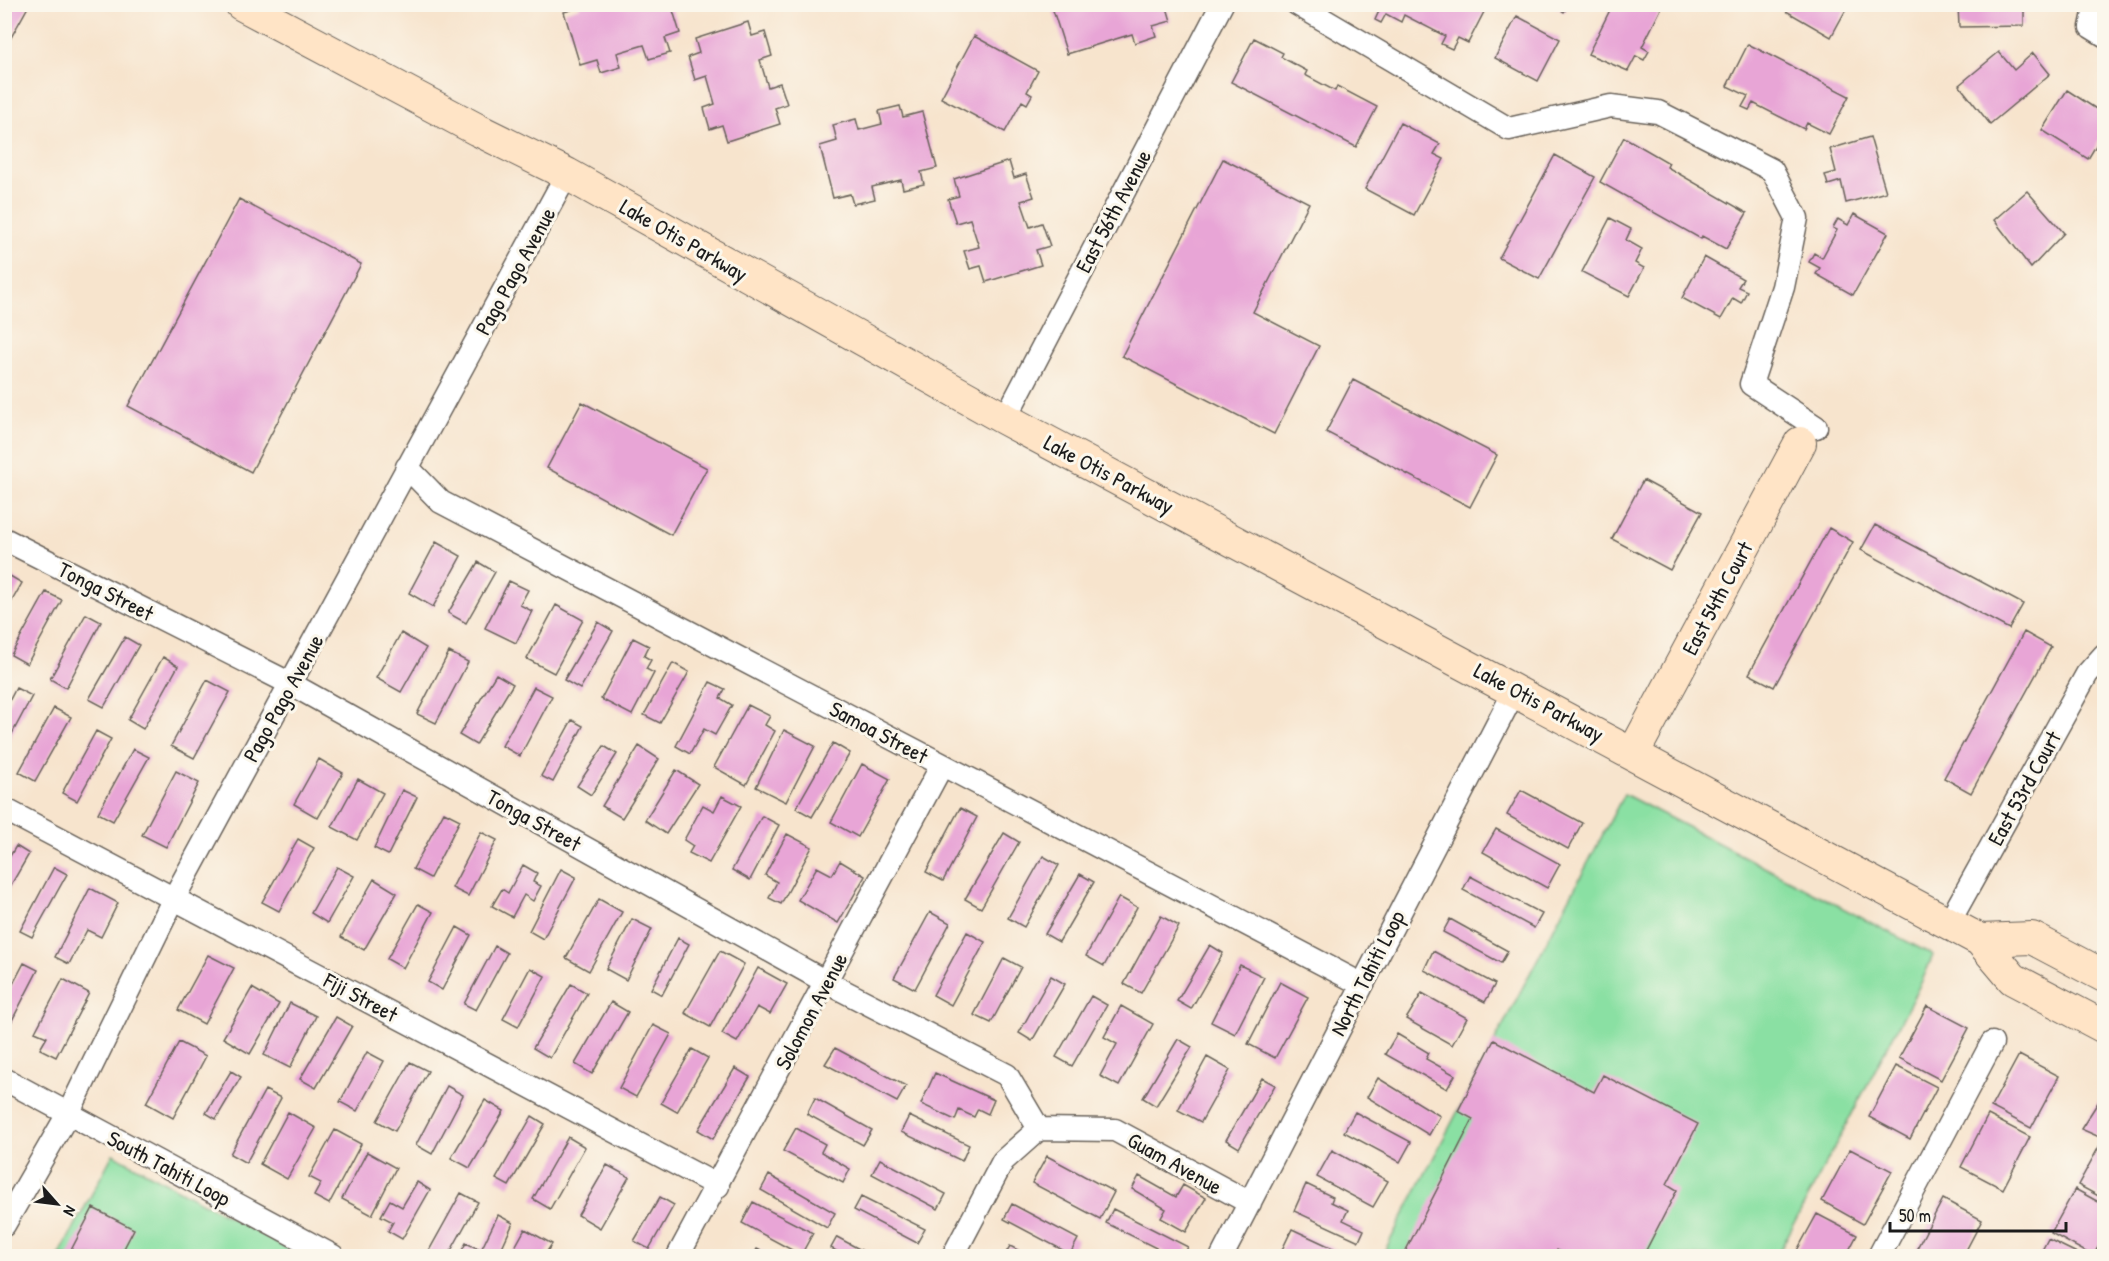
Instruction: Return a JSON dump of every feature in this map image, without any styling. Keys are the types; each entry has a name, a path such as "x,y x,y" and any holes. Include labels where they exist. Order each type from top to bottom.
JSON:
{"main road":[{"name":"Lake Otis Parkway","path":"241,4 478,130 567,174 1005,419 1634,752 1980,940 2013,979 2104,1027"},
{"name":"East 54th Court","path":"1634,752 1808,435"},
{"name":"Lake Otis Parkway","path":"1980,940 2032,938 2104,976"}],"street":[{"name":"East 56th Avenue","path":"1005,419 1222,4"},
{"path":"1297,4 1509,129 1611,106 1658,112 1772,170 1797,218 1783,287 1751,384 1808,435"},
{"path":"2096,4 2091,27 2104,34"},
{"name":"Pago Pago Avenue","path":"4,1225 68,1114 174,898 567,174"},
{"name":"Samoa Street","path":"407,467 441,502 1360,984"},
{"name":"Tonga Street","path":"4,539 291,684 826,982 1007,1075 1039,1129"},
{"name":"East 53rd Court","path":"1948,924 2087,674 2104,655"},
{"name":"North Tahiti Loop","path":"1222,1257 1360,984 1515,690"},
{"name":"Solomon Avenue","path":"678,1257 942,765"},
{"name":"Fiji Street","path":"4,809 718,1186"},
{"path":"1879,1257 1992,1043"},
{"name":"South Tahiti Loop","path":"4,1079 333,1257"},
{"path":"953,1257 1003,1161 1039,1129"},
{"name":"Guam Avenue","path":"1039,1129 1115,1130 1250,1203"}],"green space":[{"path":"1624,794 1933,955 1922,981 1777,1256 1382,1256"},
{"path":"113,1154 301,1256 59,1256"}],"building":[{"path":"579,4 671,4 680,33 665,38 670,53 649,59 644,45 617,53 621,67 601,73 597,60 580,65 564,12 580,7"},
{"path":"1051,4 1166,4 1171,21 1153,26 1156,36 1135,43 1132,34 1067,54"},
{"path":"1366,4 1479,4 1486,8 1468,43 1458,38 1452,49 1441,44 1445,36 1404,15 1401,22 1386,14 1381,23 1375,20 1379,11"},
{"path":"1551,4 1569,4 1564,12"},
{"path":"1613,4 1654,4 1661,9 1642,47 1649,51 1644,60 1636,56 1628,71 1588,54"},
{"path":"1774,4 1849,4 1831,37"},
{"path":"1958,4 2024,4 2024,26 1959,27"},
{"path":"4,5 29,5 4,50"},
{"path":"1517,16 1560,39 1538,81 1495,58"},
{"path":"748,22 752,36 765,32 772,56 760,60 768,87 780,83 787,104 775,108 780,124 727,141 722,125 710,129 704,108 715,104 707,76 695,80 688,57 699,53 695,39"},
{"path":"974,36 1038,71 1027,92 1032,95 1027,104 1022,101 1005,132 941,98"},
{"path":"1254,38 1283,53 1281,57 1307,71 1305,75 1335,91 1337,86 1377,107 1356,147 1231,82"},
{"path":"1748,44 1849,96 1829,134 1807,123 1804,129 1753,103 1749,110 1742,107 1748,96 1727,86"},
{"path":"1999,52 2014,70 2033,53 2050,74 1990,124 1959,85"},
{"path":"2067,90 2104,114 2104,132 2088,159 2042,130"},
{"path":"900,106 903,117 922,112 937,168 921,172 924,184 903,189 901,180 872,187 875,199 853,204 850,194 833,198 820,146 837,141 833,125 856,119 859,130 882,124 879,111"},
{"path":"1400,123 1440,144 1434,154 1444,159 1414,215 1365,189"},
{"path":"1624,137 1669,163 1667,167 1747,213 1726,249 1702,236 1701,239 1600,182"},
{"path":"1870,137 1886,192 1846,203 1841,181 1828,185 1825,175 1836,172 1830,149"},
{"path":"1555,155 1595,177 1539,279 1499,258"},
{"path":"1223,159 1309,203 1253,312 1319,346 1274,434 1122,356"},
{"path":"1009,161 1014,178 1026,174 1034,197 1021,201 1030,227 1042,223 1050,246 1036,250 1041,265 986,282 981,266 970,269 964,251 979,247 970,219 956,223 948,199 959,196 954,179"},
{"path":"2027,191 2064,233 2031,268 1994,220"},
{"path":"239,199 361,264 251,472 128,406"},
{"path":"1854,214 1888,233 1853,295 1816,274 1820,268 1809,262 1814,253 1822,258 1837,230 1833,228 1838,219 1848,225"},
{"path":"1610,218 1631,229 1626,240 1642,249 1635,263 1644,268 1629,296 1582,272"},
{"path":"1704,257 1743,279 1738,287 1747,291 1741,303 1733,298 1721,319 1682,298"},
{"path":"1353,380 1497,455 1470,507 1326,432"},
{"path":"582,402 707,468 671,535 547,468"},
{"path":"1643,480 1702,512 1670,570 1612,539"},
{"path":"1875,525 2023,604 2009,629 1861,550"},
{"path":"1829,528 1853,542 1774,687 1749,674"},
{"path":"436,542 461,556 433,607 409,593"},
{"path":"478,562 495,572 466,623 448,613"},
{"path":"4,574 22,583 4,615"},
{"path":"509,581 528,590 520,605 532,611 516,643 485,628"},
{"path":"46,592 62,600 27,664 11,655"},
{"path":"556,605 583,620 554,673 527,659"},
{"path":"86,614 101,622 66,688 50,679"},
{"path":"598,622 613,631 580,689 564,680"},
{"path":"2024,632 2051,647 1971,793 1944,778"},
{"path":"401,633 426,648 401,692 376,678"},
{"path":"125,637 139,645 104,707 89,699"},
{"path":"633,638 649,646 644,656 651,660 646,669 654,673 632,715 601,699"},
{"path":"449,652 468,662 436,723 417,714"},
{"path":"163,657 178,666 143,729 128,720"},
{"path":"673,663 689,672 660,723 644,715"},
{"path":"496,674 513,684 476,745 459,735"},
{"path":"207,680 230,692 194,758 171,746"},
{"path":"710,682 725,689 720,698 732,705 715,735 704,729 690,754 676,746"},
{"path":"534,687 552,696 520,756 502,746"},
{"path":"16,688 32,696 4,749 4,711"},
{"path":"748,705 770,716 765,725 775,731 746,785 714,767"},
{"path":"54,708 71,717 35,781 19,772"},
{"path":"572,720 583,726 553,782 541,776"},
{"path":"784,730 815,746 786,802 756,787"},
{"path":"96,731 111,739 77,801 62,793"},
{"path":"833,743 850,753 812,817 796,808"},
{"path":"604,746 617,754 591,795 577,786"},
{"path":"639,746 659,759 622,818 602,806"},
{"path":"133,749 149,757 113,821 98,813"},
{"path":"319,759 343,773 318,818 294,804"},
{"path":"862,764 890,779 858,837 831,822"},
{"path":"676,770 698,784 666,834 645,820"},
{"path":"176,771 199,783 166,847 142,835"},
{"path":"358,779 383,793 357,840 332,827"},
{"path":"402,790 417,797 388,855 374,848"},
{"path":"1521,790 1582,823 1568,849 1507,815"},
{"path":"722,796 741,806 709,863 689,853 693,846 684,840 703,805 714,811"},
{"path":"960,808 977,817 943,881 926,872"},
{"path":"444,812 460,820 430,878 413,869"},
{"path":"762,816 779,825 750,880 732,870"},
{"path":"1496,829 1560,864 1547,888 1483,852"},
{"path":"481,832 497,840 468,896 452,888"},
{"path":"1004,833 1019,842 981,908 965,899"},
{"path":"787,834 812,847 781,904 769,898 777,882 765,875"},
{"path":"298,839 314,848 279,911 262,902"},
{"path":"16,846 29,854 4,897 4,866"},
{"path":"1043,856 1059,865 1024,927 1008,918"},
{"path":"840,861 865,876 838,923 798,900 817,867 832,875"},
{"path":"523,865 537,873 533,882 541,886 533,901 524,895 512,917 492,906 502,889 508,893"},
{"path":"54,867 67,874 32,937 20,931"},
{"path":"337,867 354,876 327,923 311,913"},
{"path":"561,869 576,877 543,939 529,931"},
{"path":"1080,874 1094,882 1059,942 1045,934"},
{"path":"1470,876 1542,914 1534,928 1463,890"},
{"path":"374,879 397,893 364,950 341,937"},
{"path":"90,888 118,903 101,937 87,930 69,964 55,957"},
{"path":"1119,897 1137,907 1104,966 1086,956"},
{"path":"599,899 622,912 589,971 566,958"},
{"path":"418,904 433,912 403,968 387,959"},
{"path":"930,912 950,923 915,989 894,978"},
{"path":"1161,916 1179,926 1141,993 1124,984"},
{"path":"632,919 652,929 626,980 606,969"},
{"path":"1450,919 1508,951 1501,963 1443,932"},
{"path":"457,927 471,935 442,990 428,982"},
{"path":"967,932 985,942 951,1005 933,995"},
{"path":"678,938 689,944 662,995 651,989"},
{"path":"1210,945 1223,953 1191,1009 1177,1001"},
{"path":"495,946 507,953 476,1010 464,1004"},
{"path":"720,951 744,964 710,1027 685,1013"},
{"path":"1433,951 1495,984 1485,1002 1424,970"},
{"path":"208,955 234,968 204,1024 178,1010"},
{"path":"1004,958 1021,967 991,1023 974,1015"},
{"path":"24,963 38,970 4,1036 4,1001"},
{"path":"1240,965 1264,977 1235,1034 1211,1022"},
{"path":"530,968 545,976 518,1027 503,1019"},
{"path":"758,968 787,984 770,1014 757,1007 737,1042 722,1034"},
{"path":"1051,976 1065,984 1032,1041 1019,1033"},
{"path":"63,979 89,993 56,1057 40,1049 47,1037 35,1032"},
{"path":"1280,982 1308,997 1275,1058 1248,1044"},
{"path":"571,984 587,993 550,1058 533,1048"},
{"path":"252,988 279,1004 250,1054 223,1038"},
{"path":"1422,993 1467,1018 1452,1045 1406,1019"},
{"path":"1091,996 1107,1005 1072,1066 1056,1057"},
{"path":"611,1002 628,1012 592,1074 575,1064"},
{"path":"290,1003 316,1016 290,1068 264,1055"},
{"path":"1121,1006 1153,1024 1119,1086 1100,1076 1117,1044 1104,1037"},
{"path":"1927,1006 1969,1028 1941,1080 1899,1058"},
{"path":"336,1017 352,1026 316,1088 300,1079"},
{"path":"653,1025 671,1034 636,1097 619,1088"},
{"path":"1397,1034 1429,1053 1426,1059 1455,1075 1447,1089 1385,1054"},
{"path":"1178,1039 1192,1047 1156,1106 1143,1098"},
{"path":"1494,1040 1594,1092 1603,1075 1698,1124 1667,1184 1677,1190 1643,1256 1569,1256 1557,1250 1553,1256 1403,1256 1473,1119 1458,1111"},
{"path":"179,1042 206,1056 173,1118 146,1103"},
{"path":"835,1048 906,1086 897,1102 825,1064"},
{"path":"692,1049 708,1058 677,1112 661,1103"},
{"path":"367,1052 384,1061 357,1111 340,1102"},
{"path":"2019,1055 2059,1076 2031,1128 1991,1107"},
{"path":"1207,1057 1230,1070 1201,1122 1178,1110"},
{"path":"410,1062 428,1071 395,1131 377,1121"},
{"path":"1896,1066 1937,1087 1910,1139 1869,1117"},
{"path":"735,1068 750,1077 713,1139 698,1130"},
{"path":"231,1071 241,1077 216,1119 206,1113"},
{"path":"935,1073 994,1100 988,1114 978,1109 974,1117 959,1110 955,1120 921,1104"},
{"path":"1262,1078 1275,1085 1239,1148 1226,1140"},
{"path":"1378,1078 1440,1116 1429,1135 1367,1097"},
{"path":"447,1086 463,1095 432,1154 416,1145"},
{"path":"265,1090 281,1098 246,1163 230,1154"},
{"path":"2104,1093 2104,1139 2081,1129"},
{"path":"815,1098 872,1130 863,1145 807,1114"},
{"path":"485,1100 504,1111 470,1168 451,1158"},
{"path":"288,1112 316,1128 287,1179 260,1164"},
{"path":"1355,1112 1411,1142 1400,1162 1344,1132"},
{"path":"1988,1115 2030,1137 2003,1189 1961,1167"},
{"path":"532,1116 545,1124 509,1186 496,1179"},
{"path":"909,1116 969,1145 962,1161 901,1132"},
{"path":"796,1128 825,1144 821,1152 850,1169 843,1183 783,1151"},
{"path":"335,1130 361,1144 329,1204 314,1196 321,1183 309,1177"},
{"path":"568,1137 585,1147 550,1209 533,1199"},
{"path":"2100,1145 2104,1147 2104,1199 2078,1185"},
{"path":"1850,1149 1892,1171 1863,1224 1822,1201"},
{"path":"1332,1150 1388,1181 1373,1207 1317,1177"},
{"path":"367,1152 396,1168 372,1215 342,1199"},
{"path":"1047,1156 1114,1192 1100,1219 1032,1183"},
{"path":"880,1159 946,1194 938,1209 872,1174"},
{"path":"607,1165 629,1177 600,1228 578,1215"},
{"path":"769,1175 835,1213 827,1228 761,1190"},
{"path":"1139,1176 1176,1197 1183,1185 1206,1198 1186,1232 1161,1218 1166,1209 1132,1189"},
{"path":"417,1182 430,1190 402,1239 388,1231 393,1222 381,1216 390,1200 402,1207"},
{"path":"1306,1184 1333,1197 1331,1202 1348,1210 1343,1220 1364,1230 1359,1241 1294,1211"},
{"path":"2075,1189 2104,1205 2104,1236 2093,1256 2051,1233"},
{"path":"461,1193 478,1202 448,1256 426,1256"},
{"path":"660,1197 674,1205 649,1249 634,1241"},
{"path":"861,1197 925,1229 917,1243 854,1210"},
{"path":"1943,1199 1982,1220 1963,1256 1924,1256 1915,1252"},
{"path":"753,1202 813,1233 801,1255 742,1223"},
{"path":"1012,1204 1078,1239 1070,1254 1004,1219"},
{"path":"93,1208 134,1229 120,1256 68,1256"},
{"path":"1113,1209 1188,1247 1183,1256 1172,1256 1106,1223"},
{"path":"1817,1214 1857,1235 1846,1256 1794,1256"},
{"path":"498,1215 513,1223 498,1256 459,1256 466,1243 481,1250"},
{"path":"525,1229 552,1244 544,1256 510,1256"},
{"path":"1292,1229 1350,1256 1279,1256"},
{"path":"837,1237 872,1256 845,1256 831,1248"},
{"path":"2048,1239 2083,1256 2039,1256"},
{"path":"1010,1246 1029,1256 1004,1256"},
{"path":"757,1249 771,1256 753,1256"}]}
